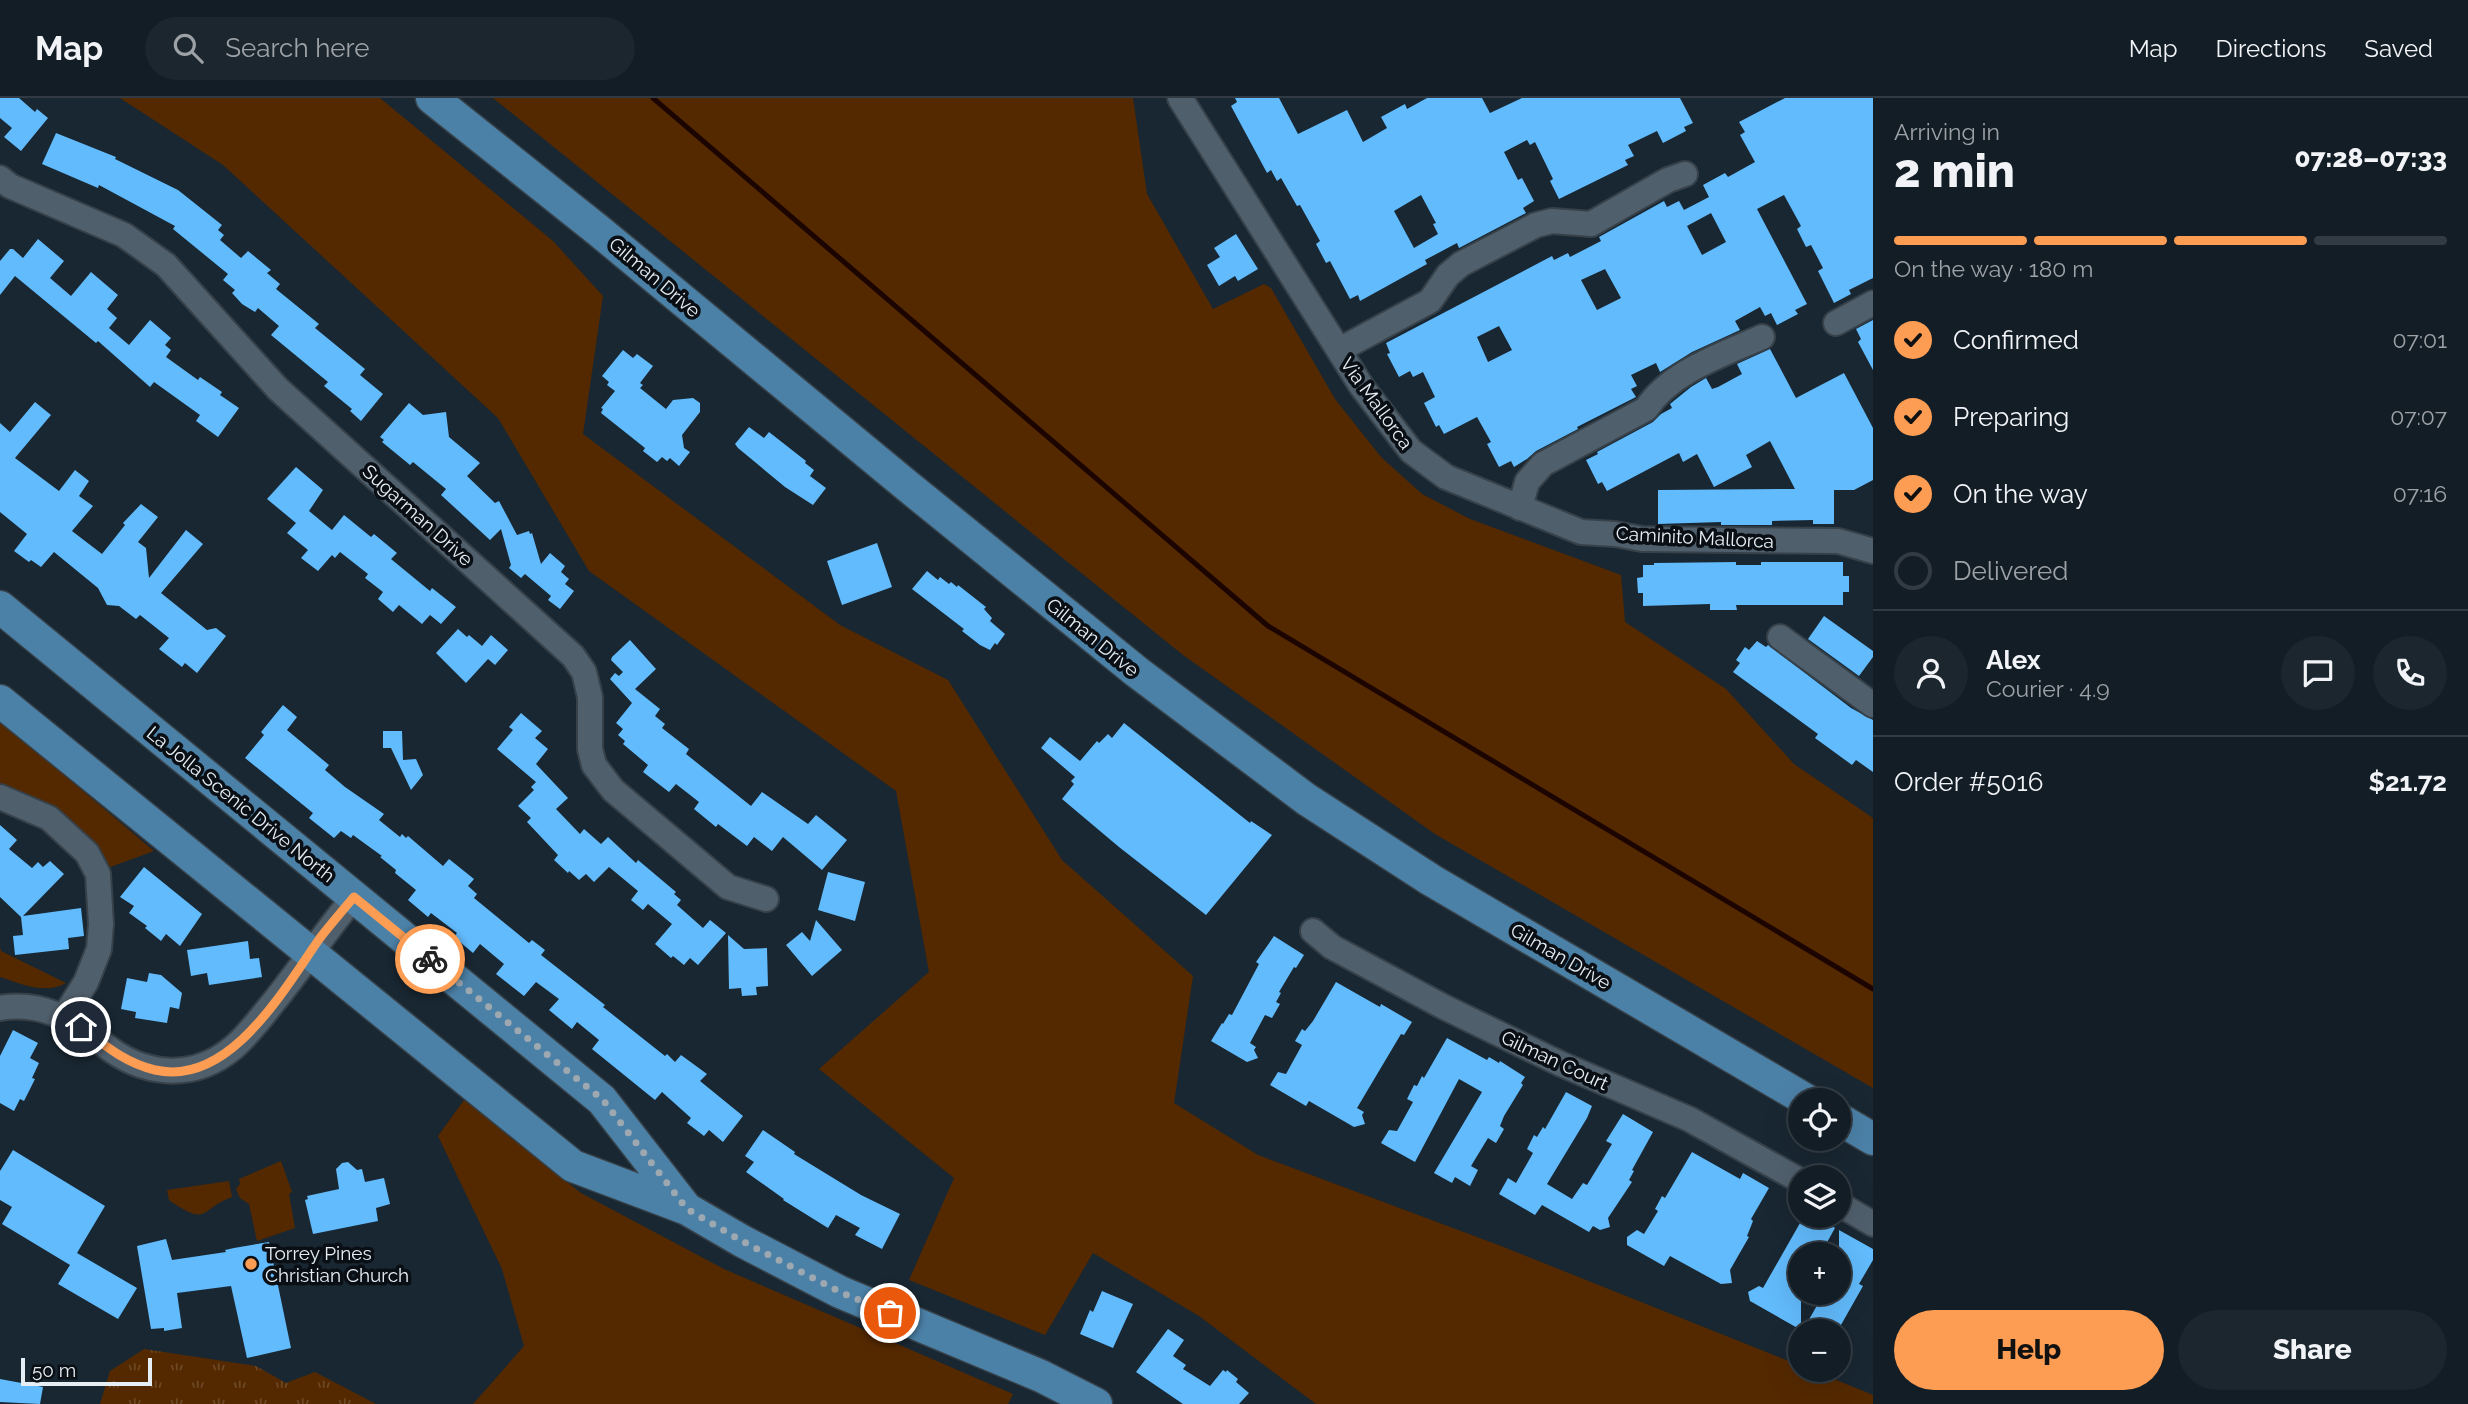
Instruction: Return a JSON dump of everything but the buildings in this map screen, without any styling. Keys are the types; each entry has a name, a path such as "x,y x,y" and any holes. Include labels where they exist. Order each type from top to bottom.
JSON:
{"main road":[{"name":"Gilman Drive","path":"432,98 599,231 915,493 1138,673 1306,799 1431,880 1788,1089"},
{"name":"La Jolla Scenic Drive North","path":"0,607 603,1100 687,1209"},
{"name":"La Jolla Scenic Drive North","path":"0,701 573,1166 687,1209 840,1292 1041,1376 1096,1404"},
{"path":"1851,1126 1873,1139"}],"street":[{"name":"Via Mallorca","path":"1181,98 1378,410 1411,451 1446,477 1520,508"},
{"path":"1339,350 1430,301 1448,275 1461,264 1536,225 1552,220 1591,223 1668,180 1685,174"},
{"name":"Sugarman Drive","path":"0,178 10,186 124,235 166,264 278,389 573,656 584,672 590,696 590,750 594,765 613,790 728,887 766,898"},
{"path":"1836,323 1873,303"},
{"path":"1520,508 1527,482 1543,464 1646,409 1653,398 1683,374 1762,337"},
{"name":"Caminito Mallorca","path":"1520,508 1581,532 1642,539 1838,541 1873,551"},
{"path":"1780,637 1871,699"},
{"path":"0,797 49,818 87,853 98,874 101,924 99,949 86,982 64,1017"},
{"path":"0,1008 34,1008 64,1017 118,1055 134,1063 162,1071 194,1069 225,1054 241,1040 302,967 354,897"},
{"name":"Gilman Court","path":"1313,931 1332,947 1444,1007 1561,1064 1689,1119 1788,1174"},
{"path":"1851,1211 1873,1224"}],"green space":[{"path":"120,98 380,98 553,241 603,296 583,434 840,625 948,680 1062,860 1193,976 1174,1103 1258,1155 1501,1246 1788,1361 1788,1382 1841,1382 1873,1395 1873,1404 1316,1404 1199,1316 1093,1253 1045,1335 909,1280 954,1178 819,1069 929,972 896,791 589,571 498,418 223,165"},
{"path":"493,98 1133,98 1147,194 1213,309 1264,284 1271,288 1335,399 1381,457 1422,494 1470,519 1621,575 1625,622 1726,689 1794,764 1873,818 1873,1088 1435,834 1183,655"},
{"path":"0,721 154,851 105,869 49,806 0,785"},
{"path":"0,947 1,951 66,983 42,988 0,977"},
{"path":"464,1100 581,1193 724,1269 1013,1394 1008,1404 473,1404 524,1346 502,1269 438,1136"},
{"path":"281,1161 292,1192 289,1194 295,1228 257,1241 249,1204 240,1198 236,1189 240,1184 239,1179"},
{"path":"229,1181 232,1197 198,1215 169,1200 167,1190"},
{"path":"144,1349 256,1366 286,1383 315,1372 376,1404 100,1404 110,1371"}],"waterway":[{"path":"653,98 1268,626 1873,989"}],"way so far":[{"path":"430,959 603,1100 687,1209 840,1292 890,1313"}],"place":[{"name":"Torrey Pines Christian Church","path":"251,1264"}],"route":[{"path":"81,1027 118,1055 146,1068 170,1072 186,1071 205,1065 225,1054 247,1034 302,967 320,939 354,897 430,959"}]}
